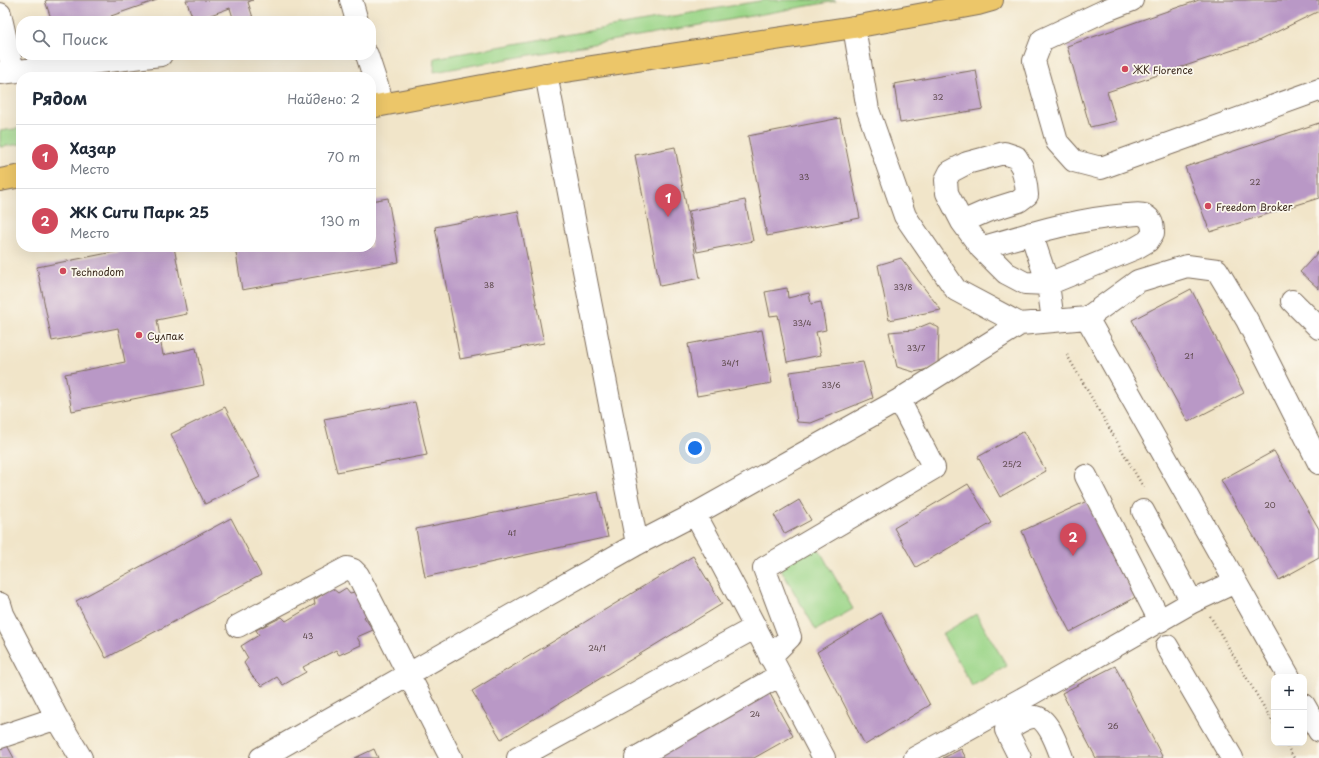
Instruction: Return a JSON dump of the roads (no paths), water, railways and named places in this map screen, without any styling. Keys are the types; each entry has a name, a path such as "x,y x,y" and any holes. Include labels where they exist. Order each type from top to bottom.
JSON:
{"main road":[{"path":"377,106 546,74 854,27 978,4 992,0"},
{"path":"0,180 16,177"}],"street":[{"path":"351,0 356,16"},
{"path":"1132,0 1104,11 1042,40 1034,61 1057,142 1074,161 1101,168 1319,90"},
{"path":"0,14 6,72 115,60"},
{"path":"854,27 868,110 905,216 956,290 1020,324"},
{"path":"369,60 371,72"},
{"path":"546,74 637,544"},
{"path":"962,222 981,248 1006,273 1025,283 1048,284 1136,248 1148,241 1153,233 1152,223 1150,218 1142,214 1100,217 1031,233 981,248"},
{"path":"1031,233 1048,284 1053,321"},
{"path":"261,758 637,544 695,514 899,400 1020,324 1088,318 1138,281 1187,266 1217,270 1247,320 1319,463"},
{"path":"1292,301 1319,328"},
{"path":"1088,318 1286,674"},
{"path":"770,656 790,637 764,568 934,468 899,400"},
{"path":"1086,476 1160,621"},
{"path":"1146,504 1199,606"},
{"path":"695,514 824,758"},
{"path":"238,626 347,568 353,570 358,575 450,758"},
{"path":"914,758 1160,621 1199,606 1235,582"},
{"path":"0,604 3,614 57,718 81,758"},
{"path":"518,758 756,627"},
{"path":"1167,646 1232,758"},
{"path":"636,758 780,675"},
{"path":"1307,710 1319,731"},
{"path":"1020,758 1006,730 1023,720 1034,717 1040,718 1048,727 1062,758"},
{"path":"0,737 57,718"}],"place":[{"name":"ЖК Florence","path":"1125,69"},
{"name":"Freedom Broker","path":"1208,206"},
{"name":"Хазар","path":"668,217"},
{"name":"Technodom","path":"63,271"},
{"name":"Сулпак","path":"139,335"},
{"name":"ЖК Сити Парк 25","path":"1073,556"}]}
